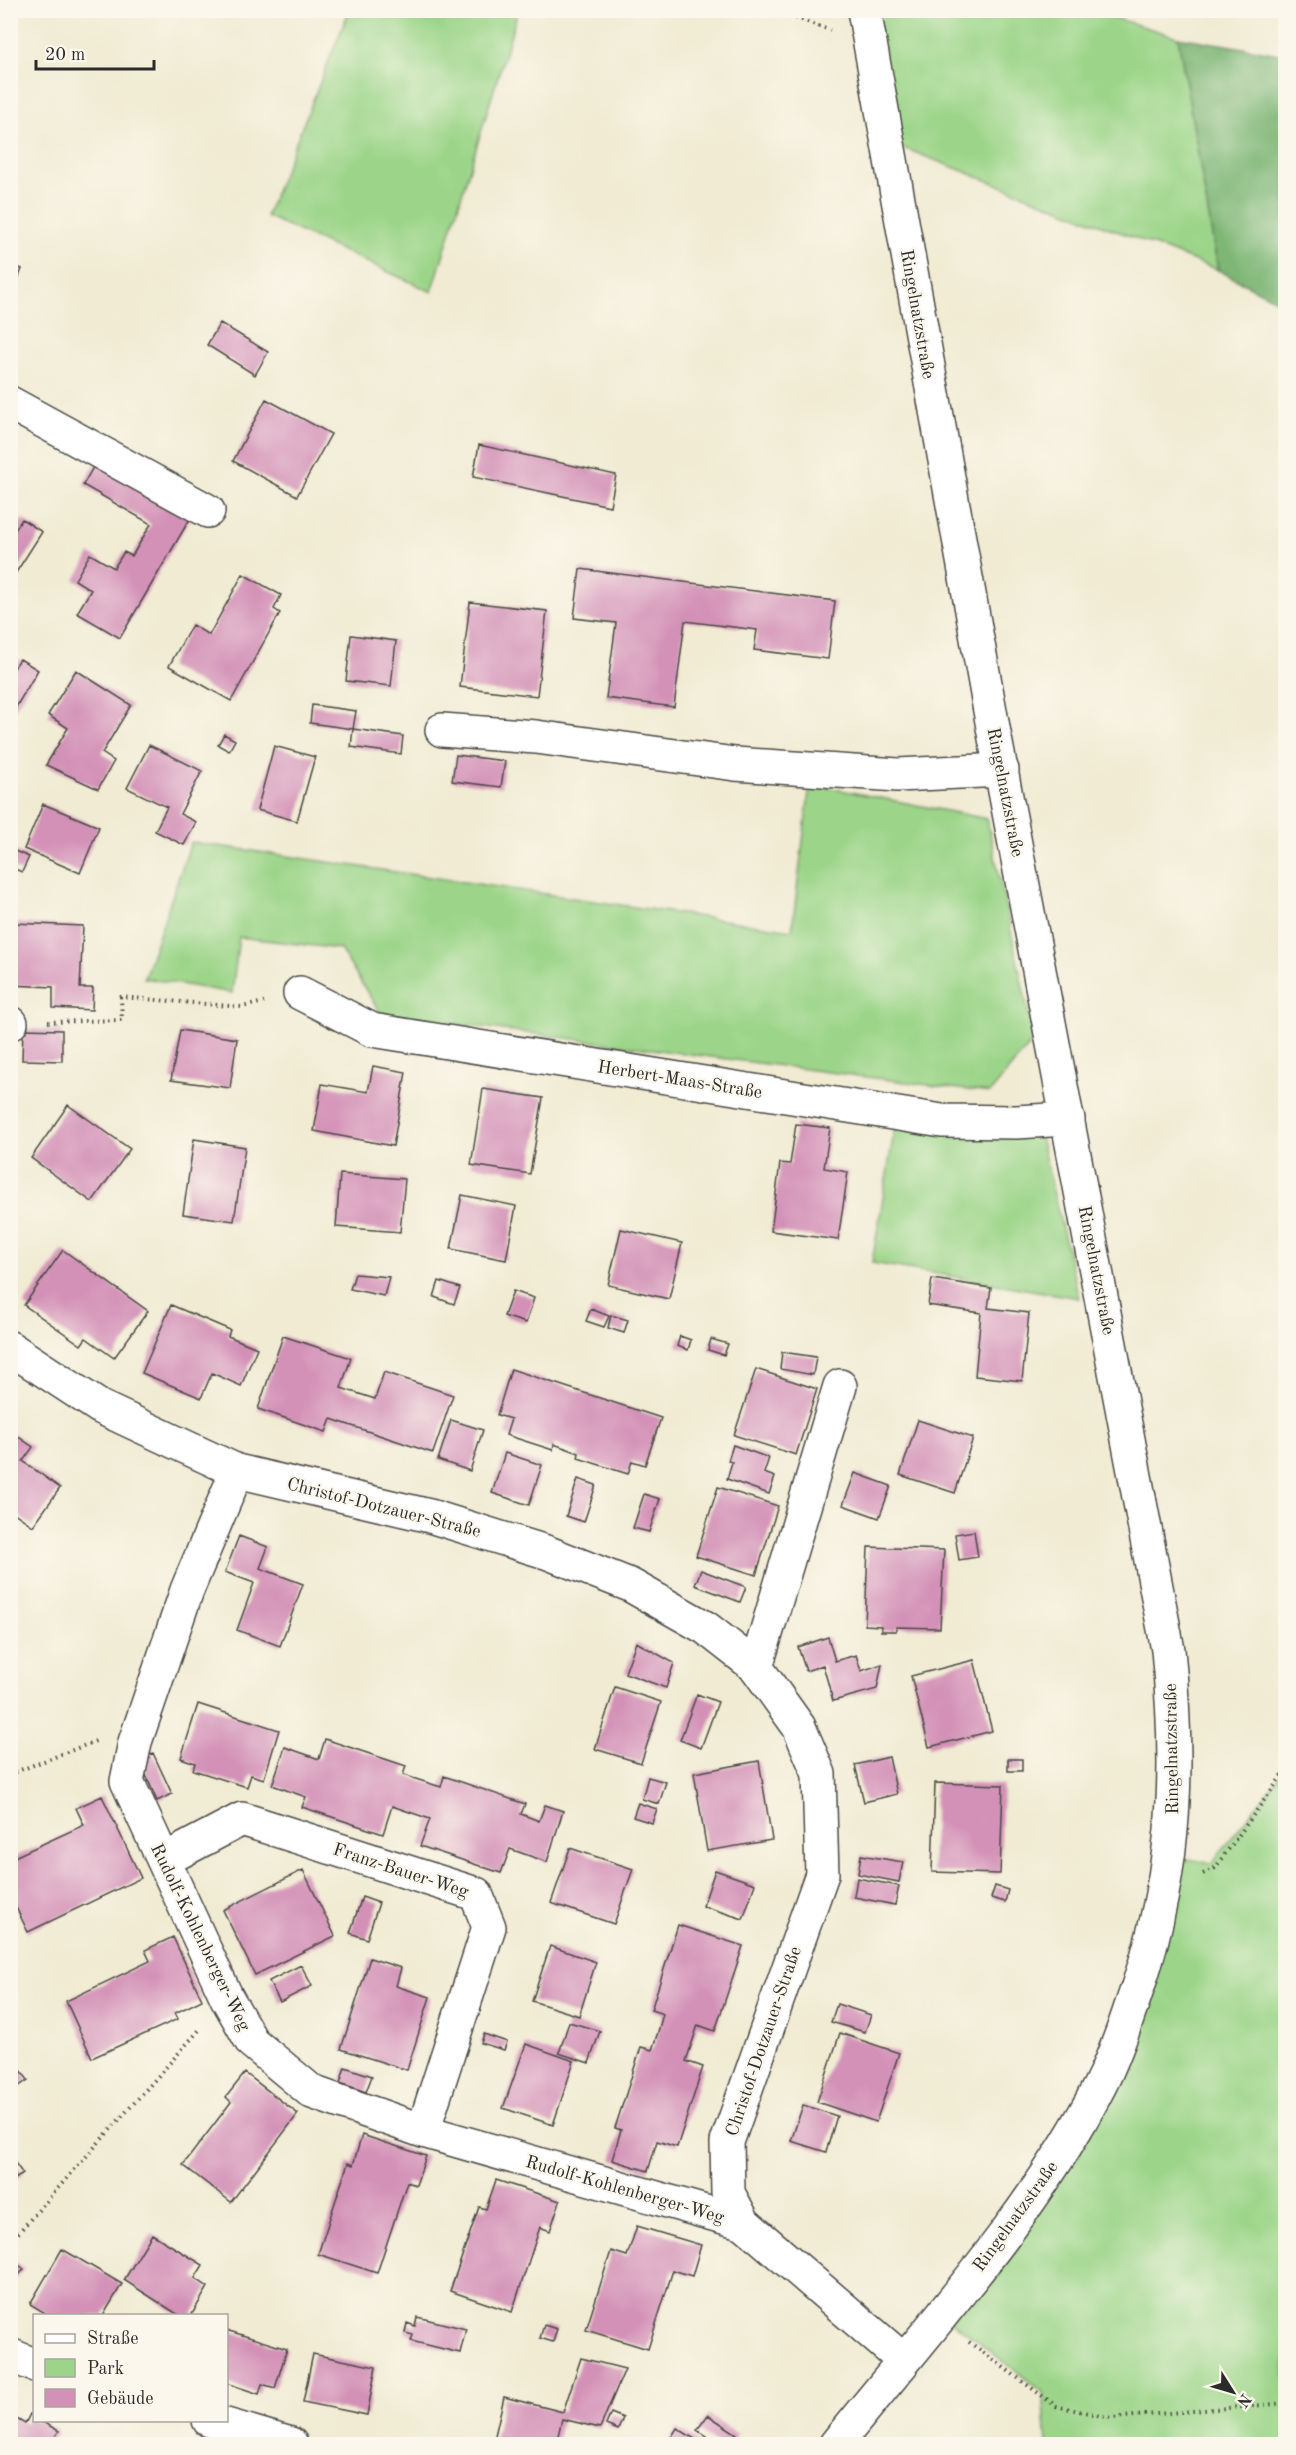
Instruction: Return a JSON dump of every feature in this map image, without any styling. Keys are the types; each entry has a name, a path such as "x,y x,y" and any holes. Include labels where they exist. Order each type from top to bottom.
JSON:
{"street":[{"name":"Ringelnatzstraße","path":"836,2445 937,2318 1045,2175 1080,2122 1100,2086 1149,1958 1164,1893 1175,1782 1175,1718 1168,1650 1002,770 864,10"},
{"path":"10,403 208,511"},
{"path":"442,730 536,737 735,764 898,775 1002,770"},
{"name":"Herbert-Maas-Straße","path":"300,993 372,1030 942,1121 1016,1122 1068,1119"},
{"name":"Christof-Dotzauer-Straße","path":"10,1348 100,1407 237,1471 430,1516 546,1552 630,1585 706,1628 756,1667 799,1727 819,1774 822,1874 727,2142 728,2193 744,2223 903,2360"},
{"path":"756,1667 840,1386"},
{"name":"Rudolf-Kohlenberger-Weg","path":"237,1471 187,1590 135,1742 127,1781 227,1998 252,2042 312,2091 423,2131 744,2223"},
{"name":"Franz-Bauer-Weg","path":"164,1860 242,1819 476,1894 489,1927 423,2131"},
{"path":"10,2355 33,2365"},
{"path":"212,2422 291,2445"}],"path":[{"path":"779,10 790,16"},
{"path":"44,1022 122,1020 121,998 242,1007 300,993"},
{"path":"10,1774 104,1738 135,1742"},
{"path":"1164,1893 1215,1868 1286,1770"},
{"path":"10,2242 227,1998"},
{"path":"937,2318 1056,2406 1111,2418 1286,2403"}],"green space":[{"path":"349,11 518,11 432,292 266,216"},
{"path":"871,11 1092,11 1178,37 1218,270 893,144"},
{"path":"1178,37 1285,55 1285,305 1218,270"},
{"path":"810,784 987,819 1034,1039 990,1093 381,1014 340,949 239,937 232,993 144,978 191,842 792,930"},
{"path":"896,1120 1040,1137 1079,1298 872,1263"},
{"path":"1285,1769 1285,2444 1047,2444 1043,2392 942,2314 1071,2144 1176,1857 1212,1863"}],"building":[{"path":"10,264 22,269 11,297 10,297"},
{"path":"220,323 268,352 255,375 207,345"},
{"path":"266,399 331,434 297,496 233,461"},
{"path":"479,445 616,475 610,506 473,477"},
{"path":"96,462 191,517 120,638 77,613 91,590 75,580 90,554 114,568 124,552 132,556 151,524 83,485"},
{"path":"22,519 42,532 10,582 10,538"},
{"path":"580,569 835,601 828,659 754,650 757,630 685,621 674,707 606,698 616,623 574,618"},
{"path":"243,574 281,595 274,609 280,613 231,701 169,666 192,625 209,635"},
{"path":"470,602 547,611 537,696 460,687"},
{"path":"351,635 396,641 391,686 346,681"},
{"path":"20,659 38,670 10,717 10,674"},
{"path":"76,670 131,705 102,753 114,761 98,789 46,765 68,728 48,715"},
{"path":"312,705 356,711 353,729 310,723"},
{"path":"353,729 403,736 401,754 351,747"},
{"path":"224,734 235,740 229,751 218,745"},
{"path":"149,745 202,771 180,814 196,822 184,845 155,831 167,807 127,788"},
{"path":"274,746 315,757 297,821 257,810"},
{"path":"456,755 505,761 501,787 452,781"},
{"path":"43,804 99,827 80,873 24,849"},
{"path":"10,849 29,857 22,872 10,867"},
{"path":"13,923 83,926 80,988 93,988 92,1010 53,1008 53,987 11,985"},
{"path":"23,1029 62,1030 62,1061 22,1060"},
{"path":"180,1030 237,1039 230,1088 171,1080"},
{"path":"373,1066 406,1072 393,1146 314,1131 322,1084 368,1092"},
{"path":"483,1089 543,1098 530,1174 471,1165"},
{"path":"68,1105 130,1149 92,1202 31,1158"},
{"path":"796,1124 830,1128 824,1168 848,1172 838,1240 771,1231 780,1163 790,1164"},
{"path":"194,1139 245,1147 234,1221 183,1214"},
{"path":"340,1174 405,1179 400,1232 336,1227"},
{"path":"462,1195 516,1206 506,1260 451,1249"},
{"path":"621,1229 682,1243 669,1299 608,1285"},
{"path":"63,1250 148,1311 114,1358 86,1338 81,1345 24,1305"},
{"path":"355,1274 389,1277 384,1296 350,1289"},
{"path":"932,1279 991,1288 988,1308 1029,1313 1022,1381 975,1376 981,1313 928,1305"},
{"path":"439,1281 460,1288 454,1304 434,1297"},
{"path":"513,1291 534,1298 526,1323 504,1316"},
{"path":"171,1305 230,1330 228,1336 257,1348 241,1386 212,1373 201,1398 142,1373"},
{"path":"591,1309 609,1316 604,1327 586,1321"},
{"path":"611,1315 628,1320 624,1333 608,1328"},
{"path":"283,1336 351,1358 341,1388 375,1399 384,1372 453,1395 433,1453 331,1419 326,1432 258,1409"},
{"path":"680,1336 691,1340 688,1350 677,1346"},
{"path":"711,1339 728,1344 724,1355 708,1350"},
{"path":"782,1352 816,1357 813,1375 780,1369"},
{"path":"511,1369 661,1418 645,1465 632,1461 628,1474 578,1458 579,1453 554,1444 553,1450 506,1435 511,1419 497,1415"},
{"path":"756,1369 817,1389 796,1455 734,1435"},
{"path":"451,1420 483,1430 470,1471 438,1460"},
{"path":"918,1420 973,1438 955,1493 900,1475"},
{"path":"10,1431 33,1447 23,1461 60,1488 33,1526 10,1510"},
{"path":"733,1445 769,1458 764,1473 775,1477 769,1494 727,1479 732,1462 728,1461"},
{"path":"505,1453 542,1465 529,1505 492,1493"},
{"path":"855,1473 891,1486 879,1518 843,1505"},
{"path":"578,1479 596,1485 584,1522 566,1516"},
{"path":"718,1487 778,1506 756,1575 696,1556"},
{"path":"644,1494 660,1499 649,1532 633,1528"},
{"path":"974,1531 978,1557 959,1560 955,1534"},
{"path":"239,1536 268,1547 260,1568 303,1584 280,1646 237,1630 254,1583 225,1572"},
{"path":"868,1547 944,1550 940,1628 896,1627 896,1631 881,1631 881,1626 865,1625"},
{"path":"701,1570 746,1587 740,1602 695,1585"},
{"path":"828,1637 835,1661 856,1655 861,1671 882,1664 877,1689 833,1701 823,1665 806,1671 798,1647"},
{"path":"636,1642 674,1663 666,1688 625,1673"},
{"path":"974,1660 992,1731 929,1747 911,1676"},
{"path":"615,1687 661,1702 641,1763 595,1749"},
{"path":"697,1694 718,1702 701,1748 680,1740"},
{"path":"198,1704 279,1730 264,1779 251,1775 247,1787 193,1770 195,1763 181,1758"},
{"path":"325,1739 406,1766 403,1775 441,1787 444,1776 525,1804 521,1814 539,1821 545,1805 563,1811 547,1862 510,1849 501,1873 420,1846 430,1819 392,1806 383,1834 302,1807 306,1797 272,1785 285,1747 319,1759"},
{"path":"153,1753 172,1794 157,1801 139,1759"},
{"path":"889,1757 897,1794 864,1802 855,1765"},
{"path":"1008,1759 1022,1759 1022,1771 1008,1771"},
{"path":"759,1761 772,1840 707,1851 694,1773"},
{"path":"648,1777 666,1782 659,1804 642,1799"},
{"path":"935,1783 1003,1785 1000,1874 932,1872"},
{"path":"102,1796 141,1878 28,1932 10,1895 10,1859 84,1825 76,1808"},
{"path":"638,1803 657,1809 652,1823 633,1817"},
{"path":"570,1848 633,1869 614,1924 551,1903"},
{"path":"861,1855 903,1862 899,1882 858,1874"},
{"path":"303,1870 335,1936 255,1975 223,1910"},
{"path":"715,1870 755,1884 743,1919 703,1906"},
{"path":"857,1878 899,1886 895,1905 854,1897"},
{"path":"995,1886 1008,1890 1005,1902 991,1898"},
{"path":"362,1897 379,1903 367,1939 350,1933"},
{"path":"678,1925 743,1946 715,2031 698,2025 686,2061 703,2067 677,2147 657,2141 648,2171 612,2160 621,2130 615,2128 641,2047 652,2050 658,2032 663,2014 651,2010"},
{"path":"173,1937 202,2000 175,2013 178,2019 92,2058 66,2001 150,1961 145,1950"},
{"path":"550,1946 596,1962 579,2016 532,2001"},
{"path":"370,1958 401,1968 396,1986 430,1997 407,2070 341,2049"},
{"path":"301,1965 312,1986 280,2002 269,1981"},
{"path":"837,2004 871,2015 865,2032 831,2022"},
{"path":"569,2022 600,2031 589,2063 559,2053"},
{"path":"840,2033 899,2053 876,2122 817,2102"},
{"path":"484,2034 507,2042 504,2050 481,2043"},
{"path":"526,2044 574,2061 553,2125 503,2108"},
{"path":"10,2055 28,2080 10,2092"},
{"path":"345,2067 372,2076 366,2092 340,2083"},
{"path":"245,2073 298,2114 231,2202 183,2165 231,2102 226,2097"},
{"path":"803,2105 837,2116 826,2152 791,2141"},
{"path":"362,2135 426,2156 416,2185 407,2182 377,2273 318,2254 348,2163 353,2165"},
{"path":"10,2156 23,2174 10,2182"},
{"path":"496,2180 560,2201 550,2231 540,2227 512,2312 450,2291 479,2207 486,2209"},
{"path":"637,2226 701,2245 692,2276 673,2270 648,2349 586,2330 611,2251 627,2256"},
{"path":"152,2234 203,2265 195,2278 208,2287 192,2314 178,2314 124,2280"},
{"path":"62,2249 122,2284 104,2314 47,2314 30,2304"},
{"path":"10,2258 24,2269 10,2285"},
{"path":"417,2317 466,2329 460,2353 411,2341 413,2335 405,2333 407,2323 415,2326"},
{"path":"544,2325 557,2329 553,2342 540,2338"},
{"path":"228,2331 287,2349 275,2388 262,2384 259,2394 228,2384"},
{"path":"313,2354 376,2367 367,2415 303,2402"},
{"path":"581,2358 625,2369 600,2428 562,2419 556,2444 493,2444 504,2397 563,2412"},
{"path":"611,2413 623,2418 618,2430 606,2425"},
{"path":"30,2414 33,2416 33,2422 43,2422 59,2431 50,2444 10,2444 10,2415 25,2424"},
{"path":"708,2415 737,2434 731,2444 718,2444 697,2430"},
{"path":"677,2428 703,2444 667,2444"}]}
